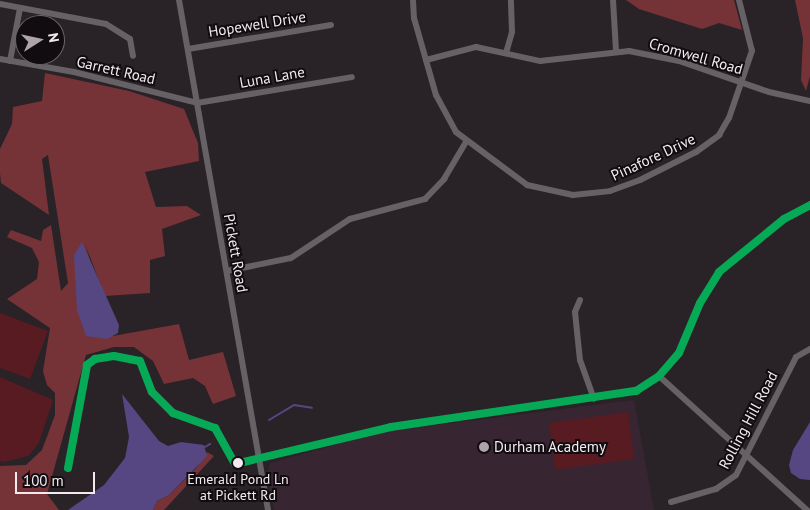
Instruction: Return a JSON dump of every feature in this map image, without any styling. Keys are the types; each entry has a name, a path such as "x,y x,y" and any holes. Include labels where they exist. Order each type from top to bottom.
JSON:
{"street":[{"name":"Pickett Road","path":"179,0 268,510"},
{"name":"Pinafore Drive","path":"413,0 426,60 443,111 466,142 512,176 544,192 573,195 610,191 661,170 716,139 729,118 743,82 752,41 739,0"},
{"path":"506,53 512,32 511,0"},
{"path":"613,0 616,51"},
{"path":"0,4 106,24 130,40 133,56"},
{"path":"10,61 20,8"},
{"name":"Hopewell Drive","path":"188,49 331,25"},
{"name":"Cromwell Road","path":"426,60 476,47 528,60 550,61 616,51 661,56 743,82 810,100"},
{"name":"Garrett Road","path":"0,59 74,72 197,103"},
{"name":"Luna Lane","path":"197,103 352,77"},
{"path":"227,271 291,258 350,219 425,199 444,180 466,142"},
{"path":"68,468 87,365 95,359 114,356 140,361 152,392 173,413 215,428 235,464 398,426 594,399 636,391 659,376 679,353 713,279 767,232 810,205"},
{"path":"580,300 575,312 580,360 594,399"},
{"name":"Rolling Hill Road","path":"671,502 722,486 736,475 796,357 810,349"},
{"path":"659,376 807,510"}],"shaded area":[{"path":"626,0 734,0 742,30 719,23 702,29 639,9"},
{"path":"795,0 810,0 810,76 806,91 801,80 803,38"},
{"path":"45,73 129,91 184,109 198,143 199,161 145,172 156,207 187,206 201,215 162,229 165,256 150,260 150,293 105,296 85,244 113,336 179,324 189,360 223,352 236,396 213,404 205,386 193,378 164,384 153,361 134,347 114,347 86,355 47,494 59,510 0,510 0,466 26,465 42,450 55,415 55,393 47,385 43,371 50,328 7,299 37,279 39,262 32,248 7,237 11,230 41,241 43,230 51,225 61,291 68,283 48,155 42,159 49,215 1,183 0,173 0,149 12,124 13,107 42,101"},
{"path":"82,242 119,325 118,333 107,339 86,336 77,310 74,255"},
{"path":"0,313 48,331 30,379 0,368"},
{"path":"0,377 53,400 39,443 28,456 4,462 0,461"},
{"path":"122,394 159,441 168,446 181,442 204,445 207,456 169,495 157,501 153,510 68,510 104,485 125,458 129,437"},
{"name":"Durham Academy","path":"634,400 654,510 274,510 267,475 270,463 382,432"},
{"path":"628,412 634,459 555,470 549,423"},
{"path":"810,422 810,480 800,479 791,473 789,465 793,450"},
{"path":"207,452 214,456 164,510 153,510 157,501 169,495 196,468"}],"waterway":[{"path":"269,420 294,405 312,408"},
{"path":"205,447 210,444"}],"transit line":[{"path":"68,468 87,365 95,359 114,356 140,361 152,392 173,413 215,428 235,464 391,427 636,391 659,376 679,353 700,303 719,272 784,219 810,205"}],"place":[{"name":"Durham Academy","path":"484,447"},
{"name":"Emerald Pond Ln at Pickett Rd","path":"238,463"}]}
